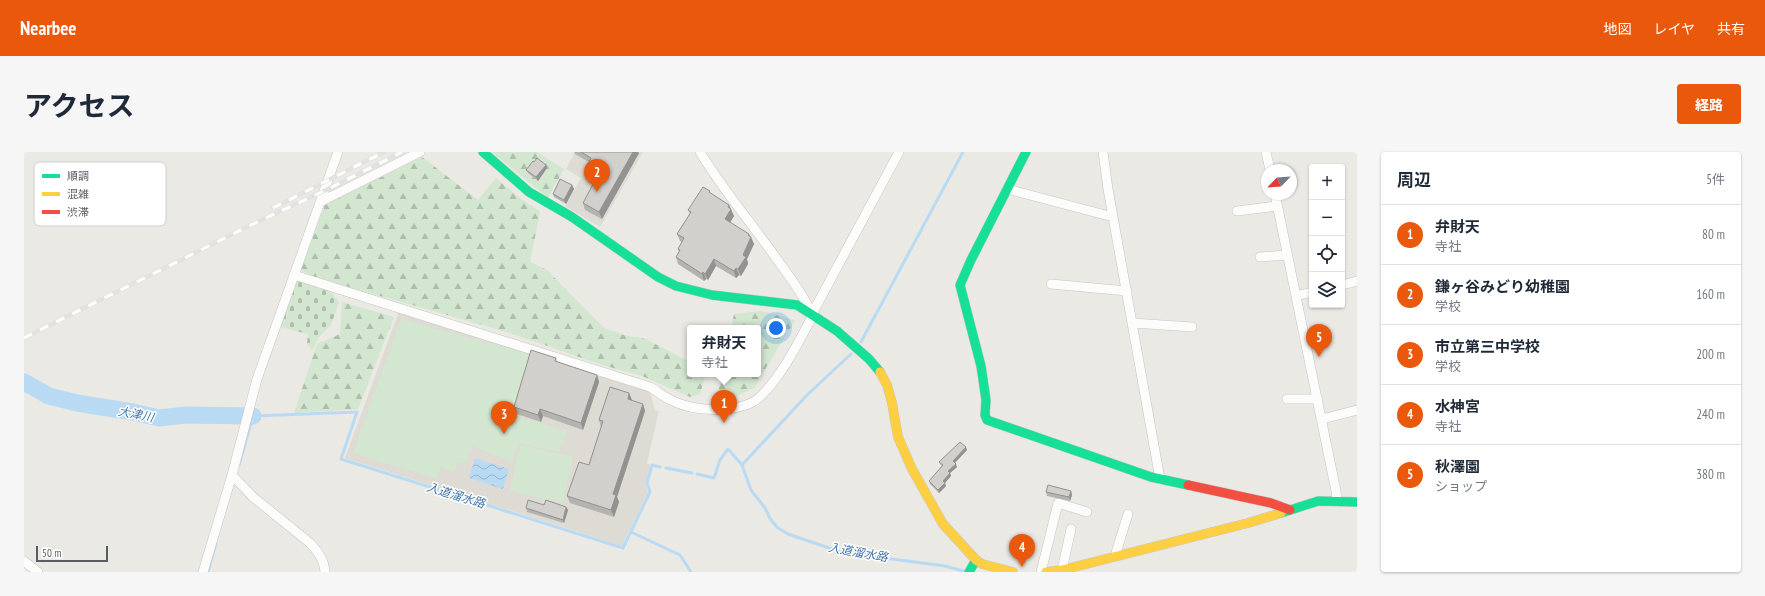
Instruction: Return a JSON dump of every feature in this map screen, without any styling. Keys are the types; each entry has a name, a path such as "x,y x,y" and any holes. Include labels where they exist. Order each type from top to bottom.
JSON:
{"street":[{"path":"203,572 232,475 257,379 338,152"},
{"path":"320,202 420,152"},
{"path":"483,152 529,192 572,217 658,277 676,286 712,295 797,305 823,321 853,344 880,372 887,385 898,437 912,469 943,524 976,560 982,564 1013,572"},
{"path":"700,152 731,198 759,233 805,299 812,315"},
{"path":"294,275 650,387 671,401 703,409 733,408 748,404 761,396 790,360 812,315 899,152"},
{"path":"1026,152 970,260 960,285 981,366 987,420 1076,452 1160,479 1271,503 1290,510"},
{"path":"1103,152 1113,217 1160,479"},
{"path":"1266,152 1269,164"},
{"path":"1007,189 1113,217"},
{"path":"1276,200 1318,399 1337,502"},
{"path":"1237,211 1277,206"},
{"path":"1260,257 1287,255"},
{"path":"1345,284 1357,281"},
{"path":"1051,284 1127,291"},
{"path":"1296,296 1309,293"},
{"path":"1133,324 1192,327"},
{"path":"1287,399 1318,399"},
{"path":"1322,419 1357,410"},
{"path":"232,475 253,496 310,543 324,562 325,572"},
{"path":"1046,572 1062,570 1248,523 1318,501 1357,502"},
{"path":"1041,572 1058,503 1087,512"},
{"path":"1115,556 1128,514"},
{"path":"1062,570 1071,529"},
{"path":"969,572 976,560"},
{"path":"24,561 38,572"}],"shaded area":[{"path":"575,152 643,152 600,227 565,206 581,178 566,169"},
{"path":"399,311 649,389 655,410 659,411 647,463 652,466 646,487 648,492 622,546 345,458"}],"green space":[{"path":"492,152 537,152 564,169 548,198"},
{"path":"422,157 478,200 496,178 521,199 540,211 530,262 547,270 604,328 624,335 646,339 687,360 687,377 705,377 700,394 690,397 642,376 599,364 510,333 314,277 301,270 325,205"},
{"path":"296,279 328,288 339,302 331,325 319,337 312,351 307,344 308,334 280,327"},
{"path":"342,302 394,317 358,409 294,413 317,344 340,334"},
{"path":"761,311 795,320 761,376 761,325 732,325 734,314"},
{"path":"401,319 532,355 511,415 567,431 559,452 518,443 512,462 472,446 465,464 458,462 454,472 440,467 437,479 353,453"},
{"path":"721,377 761,377 754,388 728,400 717,396"},
{"path":"520,445 573,457 563,503 510,491"}],"water":[{"path":"475,458 509,469 503,489 469,478"}],"building":[{"path":"581,152 633,152 599,212 583,203 599,173 587,167 591,158"},
{"path":"537,158 546,165 536,177 526,170"},
{"path":"560,179 572,185 564,200 553,194"},
{"path":"703,187 729,205 728,207 731,209 725,219 749,234 748,235 751,237 743,255 746,257 738,269 736,268 734,271 714,259 705,274 703,272 702,274 676,257 680,250 678,249 684,238 677,234 691,212 688,210"},
{"path":"531,350 556,358 555,361 597,375 581,423 540,409 538,415 514,407"},
{"path":"610,387 629,393 628,399 643,404 613,494 616,495 611,510 567,496 579,462 589,465 603,421 599,420"},
{"path":"960,442 966,447 953,461 956,464 948,471 950,473 943,481 945,483 938,490 929,481 943,465 939,462"},
{"path":"1048,485 1071,491 1069,497 1046,492"},
{"path":"528,500 544,505 546,500 566,507 563,520 526,508"}],"waterway":[{"path":"861,342 963,152"},
{"path":"742,465 807,395 851,354"},
{"name":"大津川","path":"24,382 49,396 77,403 133,412 159,418 186,415 253,416"},
{"name":"入道溜水路","path":"239,465 253,416 357,412 341,459 623,548 650,492 647,483 652,465 660,467"},
{"name":"入道溜水路","path":"697,474 714,478 720,460 728,449 742,465 751,490 765,508 771,520 778,528 788,534 838,551 860,552 884,558 945,566 963,571"},
{"name":"入道溜水路","path":"666,468 692,473"},
{"path":"631,532 680,555 691,572"},
{"path":"208,572 216,543"}],"railway":[{"path":"273,208 384,152"},
{"path":"24,338 402,152"}],"traffic: fast":[{"path":"483,152 529,192 572,217 658,277 676,286 712,295 797,305 837,331 869,359 880,372"},
{"path":"1026,152 971,260 960,285 981,366 986,400 985,415 987,420 1151,477 1188,485"},
{"path":"1281,513 1318,501 1357,502"},
{"path":"969,572 976,560"}],"traffic: slow":[{"path":"880,372 887,385 892,403 898,437 912,469 943,524 976,560 982,564 1013,572"},
{"path":"1046,572 1062,570 1248,523 1281,513"}],"traffic: jam":[{"path":"1188,485 1271,503 1290,510"}],"place":[{"name":"鎌ヶ谷みどり幼稚園","path":"597,192"},
{"name":"秋澤園","path":"1319,357"},
{"name":"弁財天","path":"724,423"},
{"name":"市立第三中学校","path":"504,434"},
{"name":"水神宮","path":"1022,567"}]}
